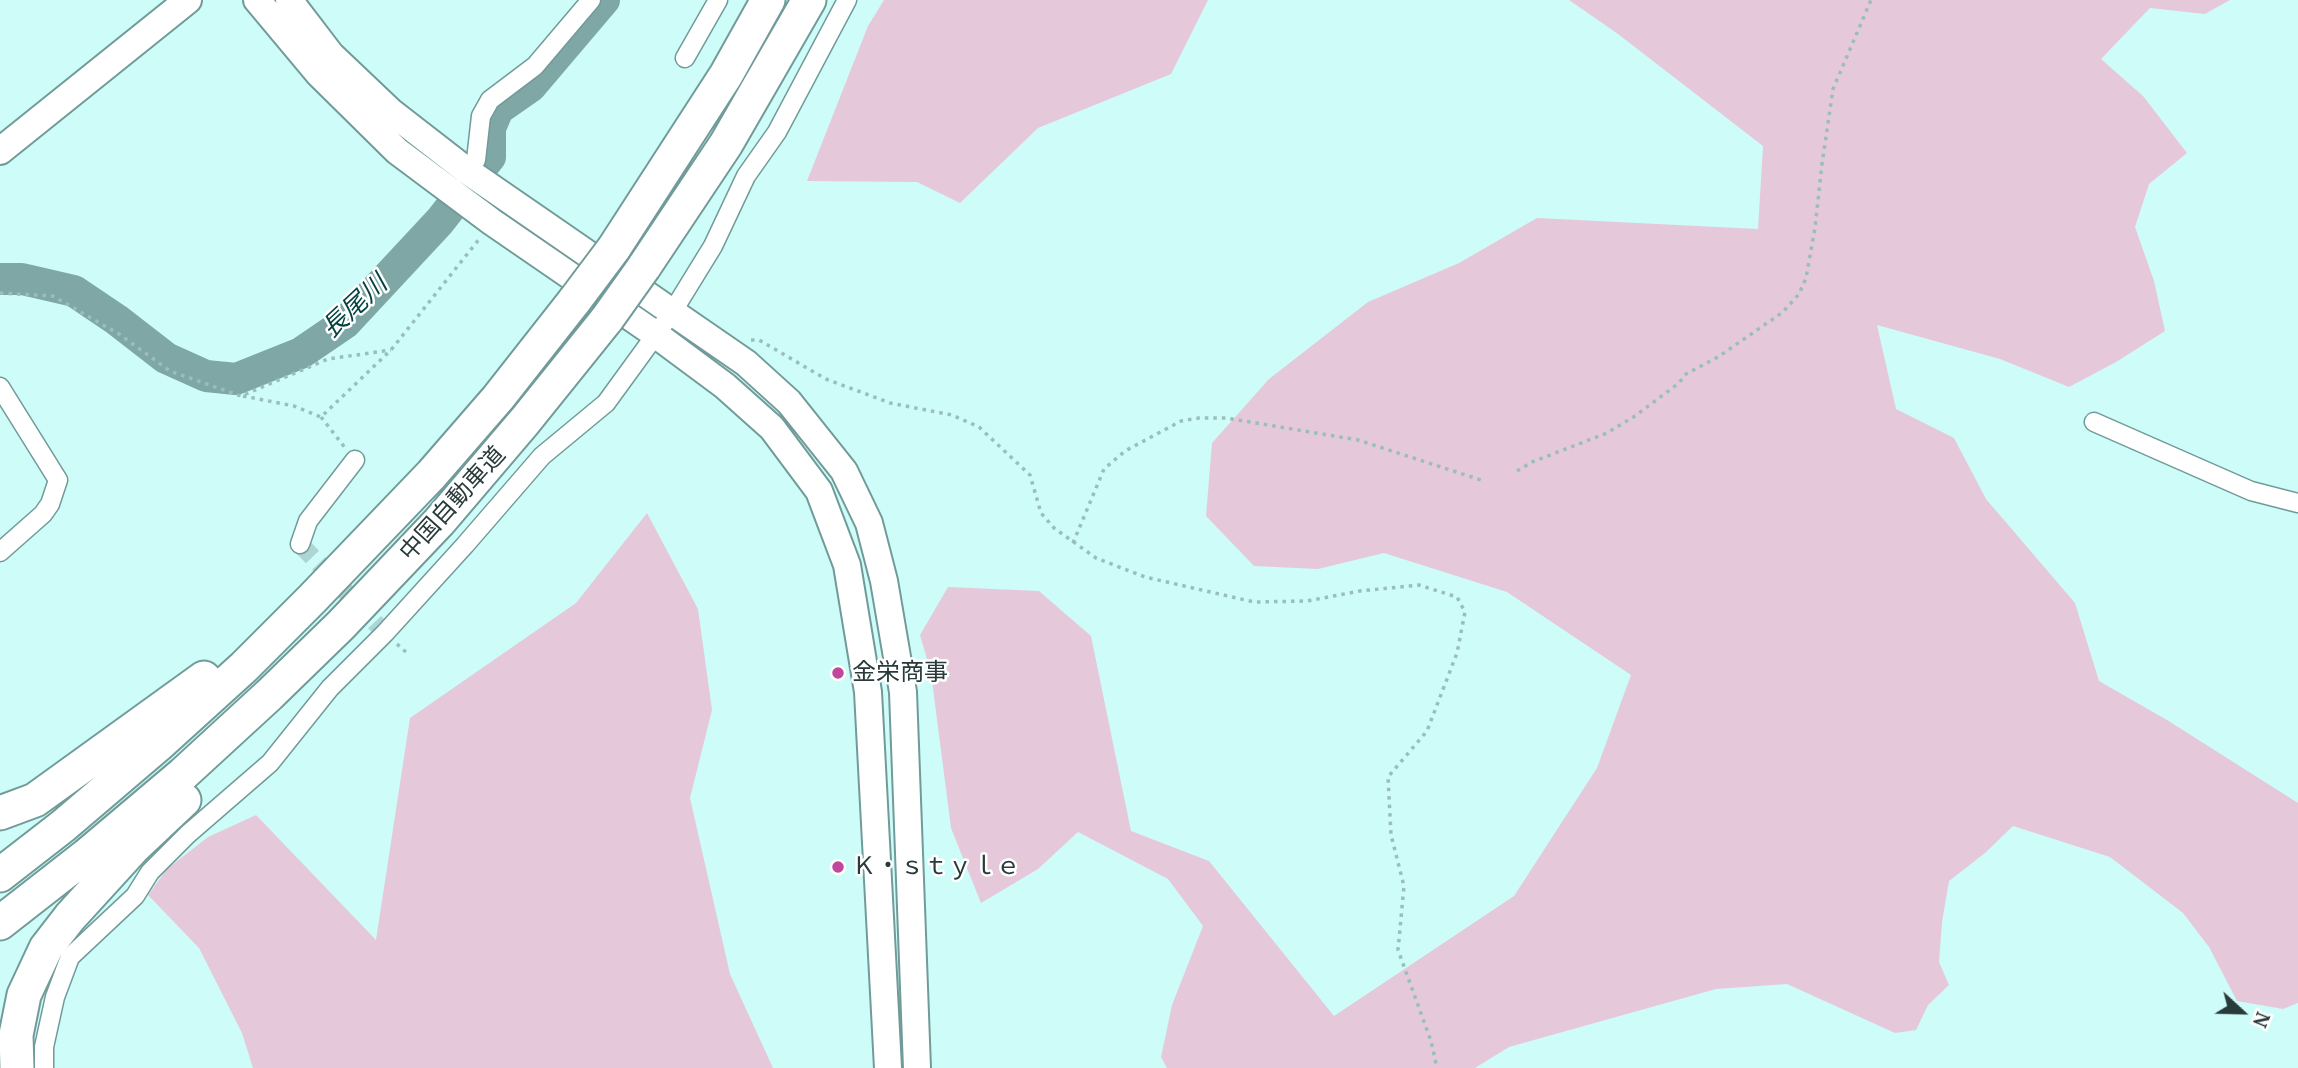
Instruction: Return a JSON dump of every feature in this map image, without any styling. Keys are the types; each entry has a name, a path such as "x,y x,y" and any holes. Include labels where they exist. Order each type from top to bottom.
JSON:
{"highway":[{"name":"中国自動車道","path":"0,875 63,826 244,667 432,474 498,398 614,248 726,75 768,0"},
{"name":"中国自動車道","path":"0,923 87,855 183,774 270,695 439,522 607,319 644,267 726,145 808,0"},
{"path":"17,1068 16,1035 24,995 46,948 70,917 133,848 327,659 439,522"},
{"path":"0,813 35,800 312,599"}],"street":[{"path":"0,151 188,0"},
{"path":"257,0 318,73 397,151 492,222 655,334 725,386 772,428 819,491 847,565 868,692 888,1068"},
{"path":"289,0 331,55 390,110 466,170 746,363 789,402 844,471 869,523 884,581 903,692 917,1068"},
{"path":"466,170 476,160 481,116 490,100 534,66 591,0"},
{"path":"685,58 718,0"},
{"path":"44,1068 44,1047 55,997 70,957 135,897 150,872 188,834 270,763 330,688 465,545 542,456 606,403 673,311 713,246 746,176 777,132 847,0"},
{"path":"0,387 58,480 50,504 43,514 0,552"},
{"path":"2094,422 2251,491 2298,503"},
{"path":"300,544 308,521 355,460"}],"path":[{"path":"1517,471 1532,462 1607,433 1679,383 1686,374 1718,357 1783,312 1799,294 1806,278 1815,228 1833,89 1871,0"},
{"path":"321,417 391,350 492,222"},
{"path":"0,293 52,296 119,334 170,371 241,396 294,406 321,417 355,460"},
{"path":"747,340 759,340 827,379 890,403 952,415 979,427 1030,475 1041,513 1054,528 1096,558 1145,578 1254,602 1307,601 1360,591 1419,586 1457,597 1465,612 1457,653 1427,731 1388,777 1391,835 1404,886 1398,950 1431,1041 1437,1068"},
{"path":"241,396 328,359 391,350"},
{"path":"1073,543 1104,468 1125,451 1181,421 1199,418 1226,418 1358,440 1481,480"}],"shaded area":[{"path":"884,0 1208,0 1171,74 1038,128 960,203 917,182 807,181 868,26"},
{"path":"1569,0 2230,0 2205,14 2150,8 2101,59 2143,96 2187,153 2149,184 2135,227 2154,281 2165,331 2069,387 2000,359 1877,325 1896,409 1954,438 1986,499 2075,603 2099,681 2167,720 2298,803 2298,1003 2283,1009 2237,1001 2209,947 2183,913 2110,857 2013,826 1985,853 1949,881 1939,962 1949,985 1928,1005 1916,1030 1895,1033 1787,984 1716,989 1509,1047 1475,1068 1167,1068 1161,1057 1172,1005 1203,926 1168,879 1078,832 1038,869 981,903 951,828 931,673 920,635 948,587 1039,591 1091,636 1131,831 1209,861 1334,1016 1514,896 1597,768 1631,675 1507,592 1384,553 1318,569 1254,566 1206,516 1212,443 1269,379 1368,302 1459,263 1537,218 1758,229 1763,146 1618,34"},
{"path":"647,513 698,609 712,710 690,798 730,974 773,1068 253,1068 242,1033 199,948 148,895 167,869 208,837 256,815 376,940 410,718 576,603"}],"waterway":[{"name":"長尾川","path":"0,279 22,279 74,291 166,358 206,376 236,379 301,353 345,323 440,221 490,157 490,128 498,109 531,86 604,0"}],"tunnel":[{"path":"300,544 385,633"}],"place":[{"name":"金栄商事","path":"838,673"},
{"name":"Ｋ・ｓｔｙｌｅ","path":"838,867"}]}
